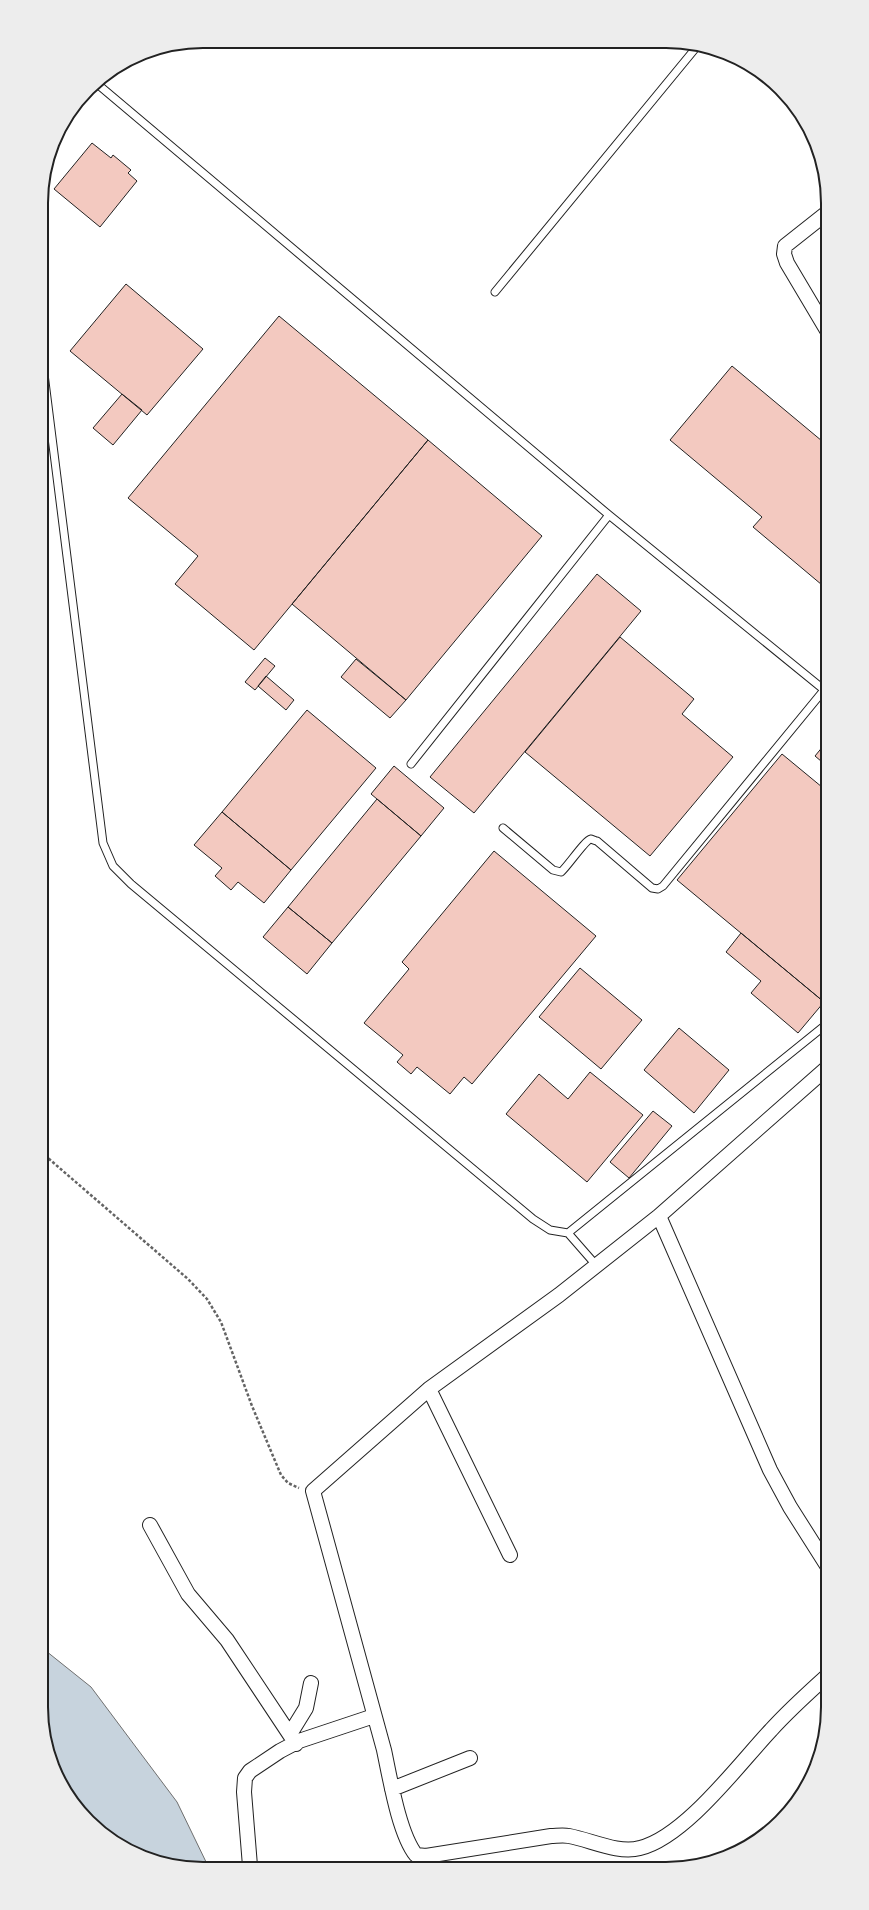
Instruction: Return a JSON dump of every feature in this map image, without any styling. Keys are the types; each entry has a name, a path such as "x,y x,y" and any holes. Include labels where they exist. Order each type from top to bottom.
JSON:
{"street":[{"path":"821,218 785,246 784,254 787,263 821,320"},
{"path":"821,1073 659,1216 559,1295 429,1389 313,1491 384,1750 392,1789 409,1846 416,1855 426,1856 562,1836 623,1849 639,1849 669,1836 695,1813 778,1723 821,1682"},
{"path":"659,1216 770,1470 800,1524 821,1556"},
{"path":"429,1389 510,1555"},
{"path":"150,1525 188,1594 228,1640 293,1739"},
{"path":"250,1862 244,1778 250,1771 280,1751 293,1739 306,1708 311,1683"},
{"path":"293,1739 374,1716"},
{"path":"392,1789 470,1758"}],"lane":[{"path":"495,292 694,50"},
{"path":"100,87 609,515 821,688"},
{"path":"48,406 103,843 113,866 131,884 533,1219 550,1230 568,1233 596,1265"},
{"path":"411,764 609,515"},
{"path":"503,828 553,870 561,872 568,866 586,841 591,839 597,841 652,888 658,889 663,886 821,698"},
{"path":"568,1233 821,1029"}],"path":[{"path":"48,1158 188,1279 207,1298 221,1322 252,1406 281,1475 288,1483 296,1487 313,1491"}],"shaded area":[{"path":"48,1653 91,1687 177,1802 206,1862 182,1861 163,1857 143,1850 108,1830 86,1809 64,1776 53,1747 48,1718"}],"building":[{"path":"92,143 111,158 113,155 131,170 128,173 137,181 100,227 54,189"},
{"path":"126,284 203,349 147,415 70,351"},
{"path":"279,316 428,440 254,650 175,584 198,556 128,498"},
{"path":"732,366 821,440 821,584 753,527 762,517 670,440"},
{"path":"122,394 142,410 113,445 93,428"},
{"path":"428,440 542,536 406,700 292,604"},
{"path":"597,574 641,611 474,813 430,777"},
{"path":"620,637 694,699 682,714 733,757 650,856 525,752"},
{"path":"265,658 275,666 255,690 245,682"},
{"path":"356,659 406,700 390,718 341,677"},
{"path":"266,676 294,700 286,710 258,686"},
{"path":"307,710 376,768 291,870 222,812"},
{"path":"821,749 821,761 815,756"},
{"path":"782,754 821,786 821,1000 677,880"},
{"path":"394,766 444,808 421,836 371,794"},
{"path":"377,799 421,836 332,943 288,907"},
{"path":"222,812 291,870 264,903 238,882 231,890 215,876 222,868 194,845"},
{"path":"494,851 596,936 472,1084 464,1077 450,1094 417,1067 411,1074 397,1062 403,1055 364,1023 409,969 402,962"},
{"path":"288,907 332,943 307,974 263,937"},
{"path":"741,933 821,1000 821,1006 798,1033 751,993 761,981 726,952"},
{"path":"580,968 642,1020 601,1069 539,1017"},
{"path":"679,1028 729,1070 694,1113 644,1070"},
{"path":"590,1072 643,1115 587,1182 506,1114 539,1074 568,1099"},
{"path":"653,1111 672,1126 629,1178 610,1162"}]}
